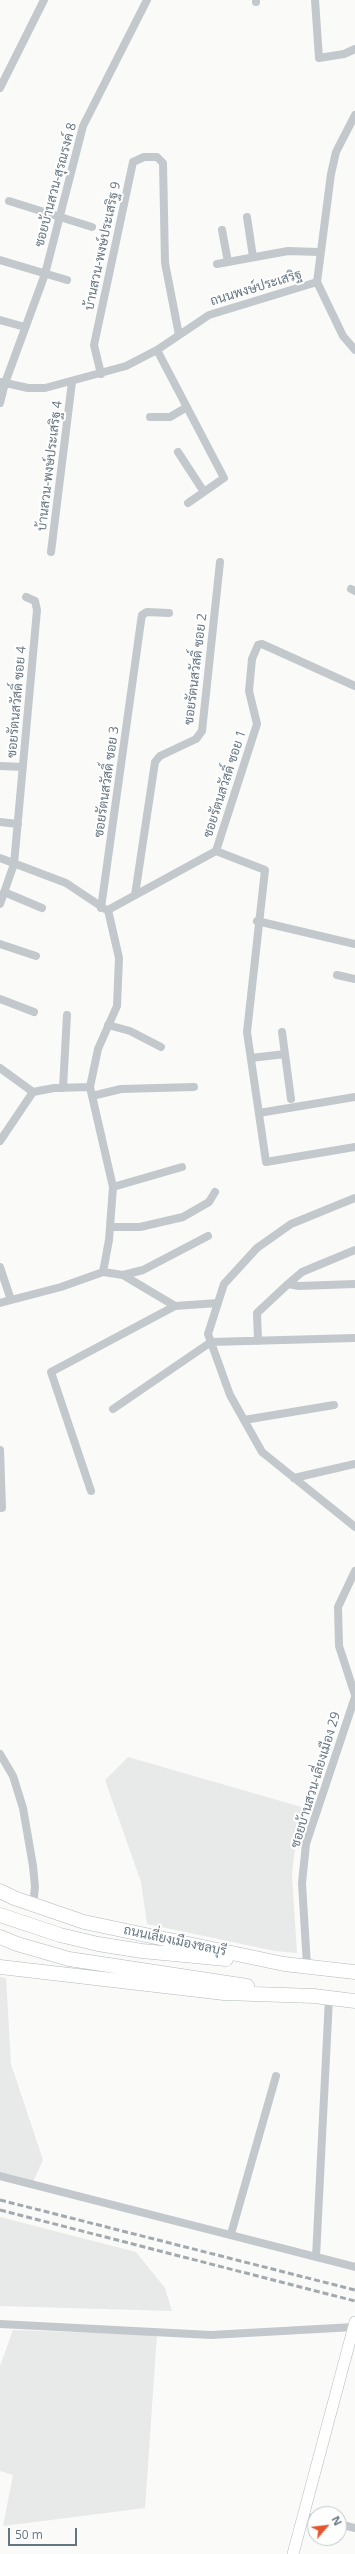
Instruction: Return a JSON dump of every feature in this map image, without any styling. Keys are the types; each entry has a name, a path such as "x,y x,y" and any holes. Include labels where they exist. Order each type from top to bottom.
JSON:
{"highway":[{"name":"ถนนเลี่ยงเมืองชลบุรี","path":"0,1891 33,1905 84,1922 284,1964 355,1972"},
{"path":"0,1915 60,1935 98,1944 142,1951 284,1964"},
{"path":"0,1937 17,1944 69,1959 355,2001"},
{"path":"0,1967 224,1993 314,1996"}],"street":[{"path":"0,88 44,0"},
{"name":"ซอยบ้านสวน-สุรณรงค์ 8","path":"0,403 2,382 26,327 45,274 61,219 83,126 147,0"},
{"path":"316,0 319,58 344,54 355,49"},
{"name":"ถนนพงษ์ประเสริฐ","path":"2,382 28,388 72,382 101,374 126,366 157,350 210,315 317,282 320,252 336,152 355,115"},
{"name":"บ้านสวน-พงษ์ประเสริฐ 9","path":"101,374 94,345 133,162 144,157 157,157 163,163 165,262 179,335"},
{"path":"9,201 61,219 92,227"},
{"path":"247,217 253,258"},
{"path":"222,230 228,262"},
{"path":"217,264 288,251 320,252"},
{"path":"0,260 67,280"},
{"path":"317,282 342,336 355,350"},
{"path":"0,320 26,327"},
{"path":"157,350 224,478 188,503"},
{"name":"บ้านสวน-พงษ์ประเสริฐ 4","path":"51,552 72,382"},
{"path":"150,417 170,417 187,406"},
{"path":"178,452 204,492"},
{"name":"ซอยรัตนสวัสดิ์ ซอย 2","path":"135,895 154,762 164,753 196,739 202,731 220,562"},
{"name":"ซอยรัตนสวัสดิ์ ซอย 4","path":"0,904 14,864 37,610 35,601 26,597"},
{"name":"ซอยรัตนสวัสดิ์ ซอย 3","path":"104,909 134,659 142,615 147,612 169,613"},
{"name":"ซอยรัตนสวัสดิ์ ซอย 1","path":"216,851 257,724 249,691 252,659 258,645 355,686"},
{"path":"0,766 23,767"},
{"path":"0,822 18,824"},
{"path":"104,909 135,895 216,851 264,870 257,921 247,1032 266,1162 355,1147"},
{"path":"0,858 66,883 104,909 119,958 117,1006 98,1049 91,1091 113,1187 110,1227 104,1272"},
{"path":"4,892 42,908"},
{"path":"257,921 355,944"},
{"path":"0,944 36,956"},
{"path":"337,974 355,979"},
{"path":"0,999 34,1012"},
{"path":"63,1088 67,1015"},
{"path":"108,1025 130,1031 161,1046"},
{"path":"282,1032 291,1099"},
{"path":"251,1058 285,1054"},
{"path":"0,1068 33,1092 63,1088 91,1091 194,1086"},
{"path":"0,1141 33,1092"},
{"path":"259,1113 355,1097"},
{"path":"113,1187 182,1167"},
{"path":"110,1227 140,1227 183,1217 209,1202 215,1192"},
{"path":"355,1198 291,1224 257,1248 224,1284 208,1334 230,1395 262,1452 355,1526"},
{"path":"123,1276 143,1270 208,1236"},
{"path":"258,1341 257,1313 302,1272 355,1250"},
{"path":"0,1267 11,1300"},
{"path":"0,1303 61,1287 104,1272 123,1276 175,1306"},
{"path":"288,1284 299,1286 355,1284"},
{"path":"91,1491 52,1372 175,1306 218,1304"},
{"path":"113,1409 211,1342 355,1338"},
{"path":"244,1420 334,1405"},
{"path":"0,1450 2,1508"},
{"path":"294,1478 355,1464"},
{"name":"ซอยบ้านสวน-เลี่ยงเมือง 29","path":"308,1966 302,1883 306,1844 355,1696 339,1646 338,1607 355,1571"},
{"path":"0,1754 13,1776 23,1808 33,1866 35,1887 33,1905"},
{"path":"316,2257 329,1998"},
{"path":"231,2234 276,2076"},
{"path":"0,2176 355,2267"},
{"path":"0,2324 211,2335 354,2325 293,2554"}],"shaded area":[{"path":"128,1757 305,1808 296,1838 292,1875 297,1953 275,1951 147,1924 141,1882 105,1780"},
{"path":"0,1977 6,1978 11,2064 43,2160 32,2184 0,2175"},
{"path":"0,2217 136,2252 165,2288 172,2311 0,2306"},
{"path":"13,2330 157,2335 145,2508 3,2526 13,2475 0,2471 0,2366"}],"railway":[{"path":"0,2200 355,2290"},
{"path":"0,2210 355,2301"}]}
